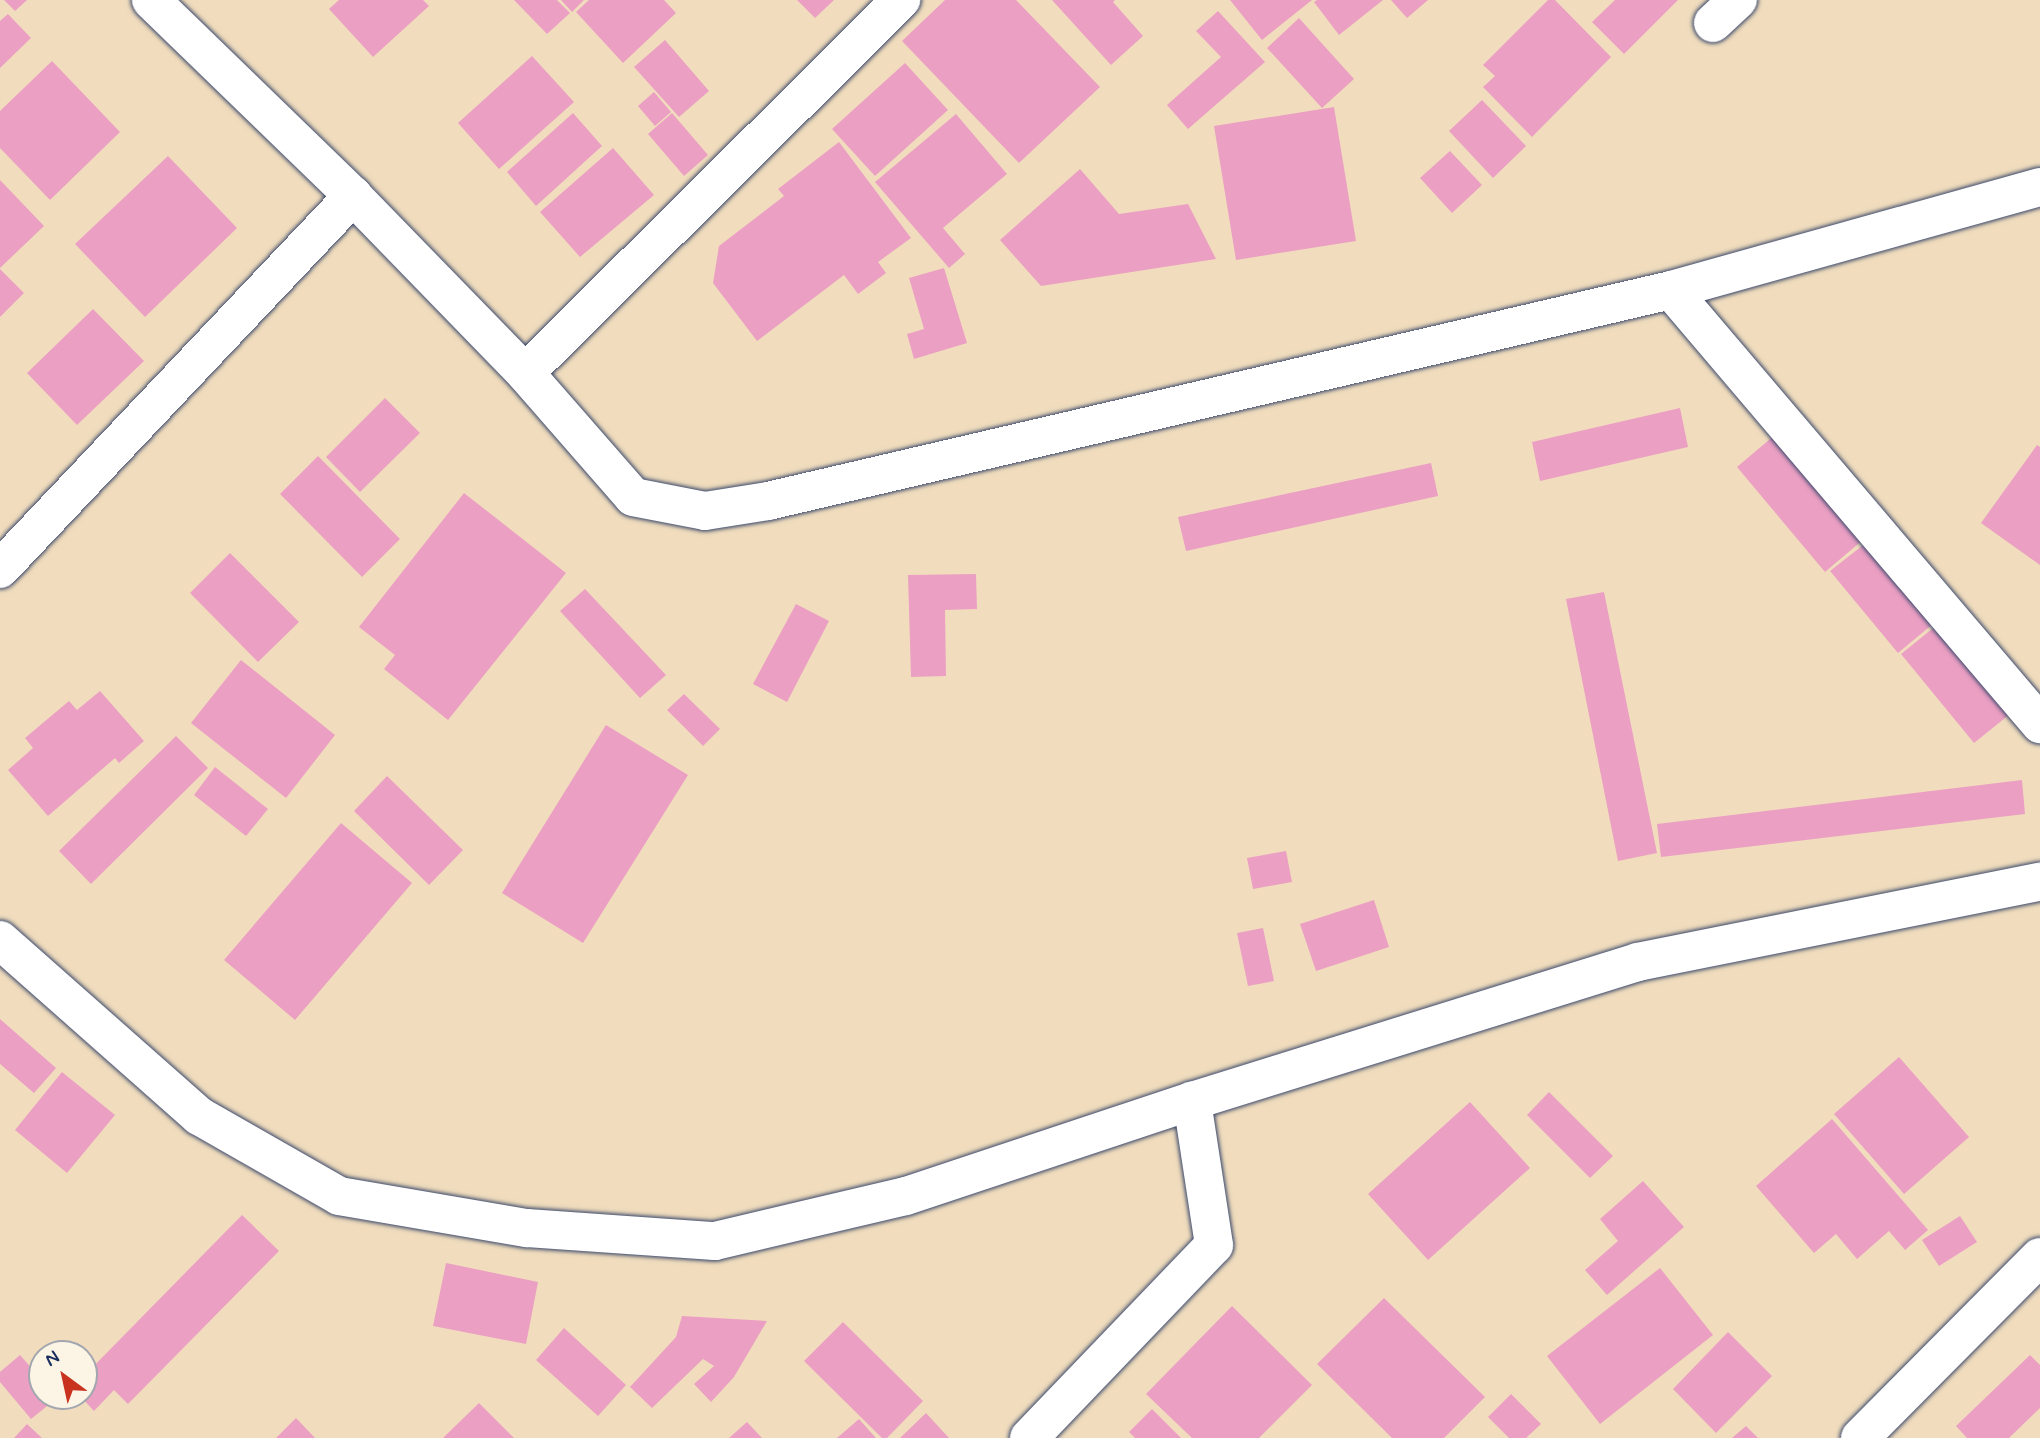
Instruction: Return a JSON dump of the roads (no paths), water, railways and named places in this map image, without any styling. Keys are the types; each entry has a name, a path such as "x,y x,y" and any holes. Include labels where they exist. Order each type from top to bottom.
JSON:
{"street":[{"path":"151,0 354,196 525,373 633,497 705,511 768,500 1671,290 2040,187"},
{"path":"525,373 901,0"},
{"path":"0,569 354,196"},
{"path":"1671,290 2040,724"},
{"path":"0,940 200,1116 339,1196 527,1228 715,1241 906,1196 1192,1101 1638,962 2040,882"},
{"path":"1029,1438 1214,1245 1192,1101"},
{"path":"1860,1438 2040,1257"}]}
